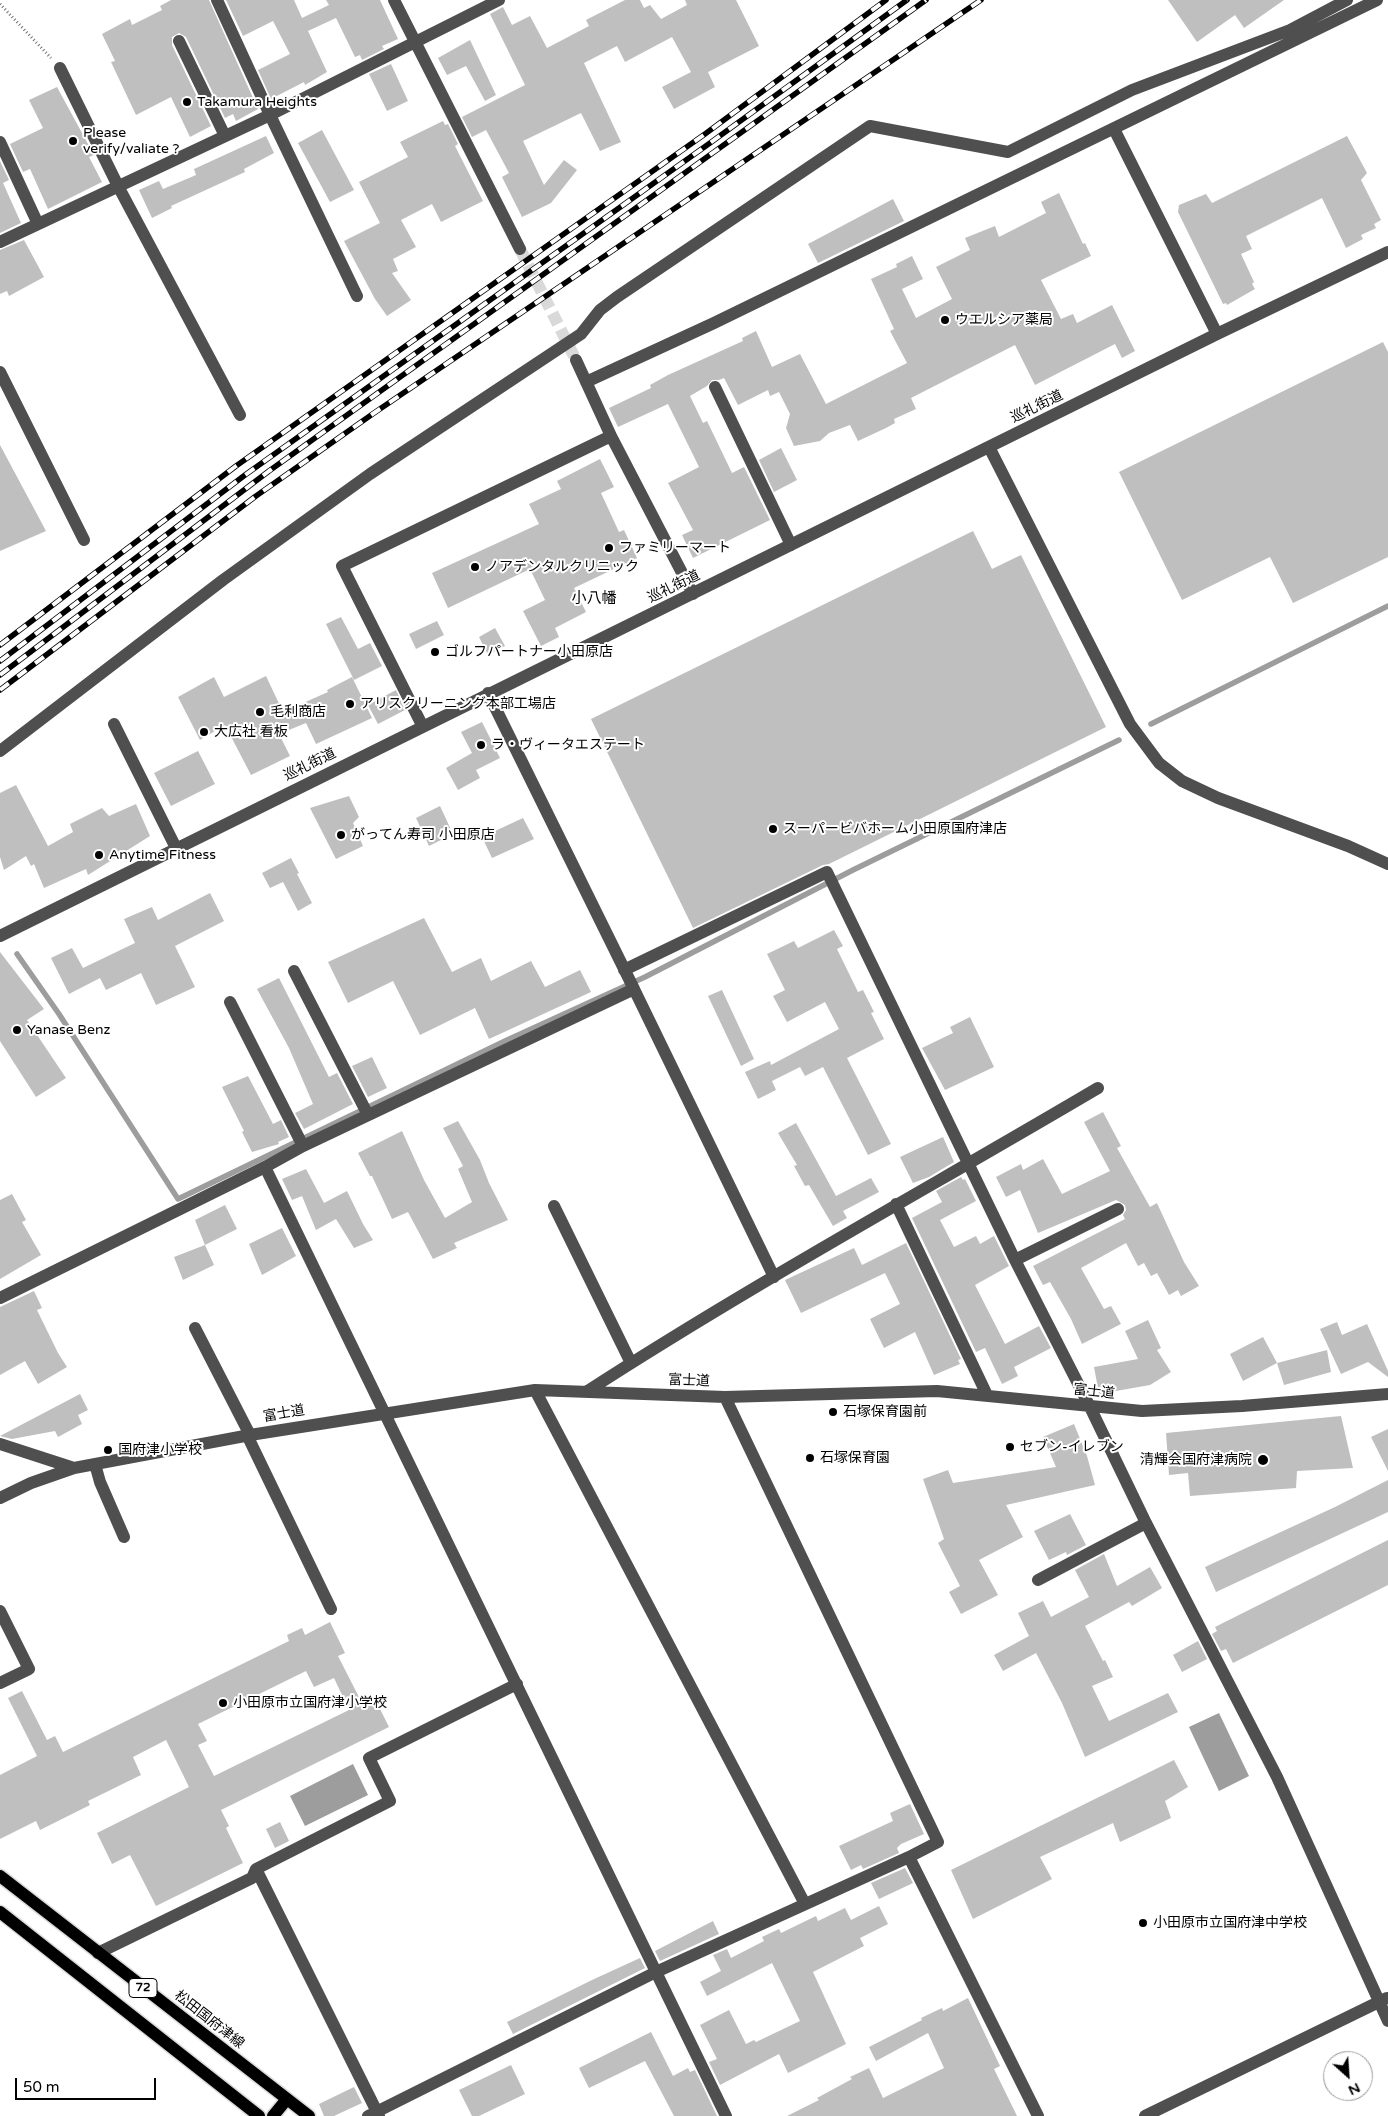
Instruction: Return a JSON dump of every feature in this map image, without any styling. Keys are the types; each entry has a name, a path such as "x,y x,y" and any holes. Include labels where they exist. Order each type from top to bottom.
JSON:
{"main road":[{"name":"松田国府津線","path":"0,1876 309,2116"},
{"name":"72","path":"0,1912 258,2116"},
{"path":"273,2116 288,2099"}],"street":[{"path":"217,0 357,296"},
{"path":"394,0 520,249"},
{"path":"0,242 270,115 499,0"},
{"path":"0,751 231,574 370,474 581,334 600,310 617,297 870,126 1008,152 1132,90 1290,30 1347,0"},
{"path":"586,382 714,323 1377,0"},
{"path":"179,42 225,136"},
{"path":"60,68 118,186 240,416"},
{"path":"1114,129 1217,334"},
{"path":"0,142 38,224"},
{"name":"巡礼街道","path":"0,936 1217,334 1388,252"},
{"path":"576,360 611,436 693,594"},
{"path":"0,372 84,540"},
{"path":"715,387 791,545"},
{"path":"423,726 342,566 611,436"},
{"path":"989,447 1130,724 1159,763 1182,781 1218,798 1348,846 1388,864"},
{"path":"488,694 774,1277"},
{"path":"114,724 176,848"},
{"path":"624,970 827,872 1015,1260 1146,1523 1277,1777 1384,1999 1388,2021"},
{"path":"294,971 368,1115"},
{"path":"0,1298 265,1167 303,1146 634,989"},
{"path":"230,1002 303,1146"},
{"path":"586,1392 896,1204 969,1164 1098,1088"},
{"path":"265,1167 726,2116"},
{"path":"896,1204 987,1395"},
{"path":"554,1206 631,1363"},
{"path":"1015,1260 1118,1209"},
{"path":"195,1328 249,1435 331,1608"},
{"path":"535,1390 805,1904"},
{"name":"富士道","path":"0,1498 31,1483 74,1468 249,1435 385,1412 535,1390 725,1397 937,1391 1142,1412 1388,1394"},
{"path":"256,1869 374,2115 656,1972 938,1842 725,1397"},
{"path":"0,1444 74,1468"},
{"path":"95,1464 100,1482 124,1537"},
{"path":"1038,1580 1146,1523"},
{"path":"0,1611 29,1669 0,1683"},
{"path":"98,1953 252,1878 256,1869 390,1801 369,1758 517,1684"},
{"path":"909,1857 1038,2116"},
{"path":"1145,2116 1384,1999"}],"path":[{"path":"0,4 60,68"}],"shaded area":[{"path":"1219,1713 1249,1776 1219,1791 1189,1727"},
{"path":"353,1764 368,1795 305,1826 290,1796"}],"building":[{"path":"171,0 209,0 258,109 236,121 233,114 225,118 186,37 179,33 172,37 172,45 211,126 190,137 171,97 136,115 111,62 115,61 102,34 130,19 132,25 162,10 160,6"},
{"path":"226,0 294,0 302,18 329,5 326,0 380,0 398,39 382,46 384,49 362,60 360,55 355,57 336,18 308,31 327,72 305,85 304,82 271,99 258,70 290,54 273,21 243,36"},
{"path":"625,0 640,0 644,8 650,5 661,19 687,5 685,0 736,0 759,46 708,72 715,87 674,109 662,87 691,72 672,37 625,62 617,46 584,63 621,142 600,151 581,113 523,141 544,185 564,160 577,170 551,203 522,217 502,177 509,173 486,130 472,137 462,117 525,85 490,14 503,7 512,25 530,16 547,48 589,26 586,20"},
{"path":"1168,0 1284,0 1244,28 1235,15 1197,42"},
{"path":"470,40 496,95 485,101 466,66 447,75 438,58"},
{"path":"391,64 408,101 387,111 369,74"},
{"path":"57,87 94,155 89,157 102,182 48,209 30,169 23,172 10,144 43,128 29,100"},
{"path":"443,121 445,125 448,124 458,144 455,146 483,201 441,222 432,204 401,220 416,247 393,259 398,271 392,273 411,300 387,316 375,299 344,241 380,223 359,182 408,157 400,142"},
{"path":"322,130 354,190 330,202 298,143"},
{"path":"266,136 274,153 244,169 245,172 171,206 172,208 152,218 139,190 159,181 163,189 196,175 194,169"},
{"path":"1347,136 1367,173 1361,180 1381,220 1374,224 1376,228 1361,235 1363,239 1346,248 1322,198 1246,236 1252,249 1241,254 1254,282 1252,284 1255,289 1227,305 1226,303 1223,304 1178,212 1179,205 1206,194 1212,203"},
{"path":"0,161 9,180 3,183 21,223 0,233"},
{"path":"1059,193 1083,244 1085,243 1091,256 1041,280 1061,319 1073,314 1077,323 1112,305 1135,351 1122,358 1115,344 1035,385 1015,345 911,398 916,409 894,419 895,423 886,428 858,441 850,425 829,433 820,441 794,446 786,428 790,414 779,392 770,396 768,390 738,405 724,378 712,380 707,386 690,396 703,423 707,421 732,473 744,467 770,520 693,558 682,535 693,530 668,483 699,467 668,404 618,427 609,408 651,388 650,385 668,375 743,341 742,338 756,331 772,367 800,354 826,404 907,363 890,331 894,329 871,279 897,267 896,264 912,256 923,279 902,289 916,318 952,299 936,267 970,250 965,238 995,226 999,237 1046,213 1041,202"},
{"path":"893,199 904,221 818,263 808,244"},
{"path":"24,240 44,277 9,296 7,291 0,294 0,250"},
{"path":"1383,342 1388,352 1388,557 1293,603 1270,557 1182,600 1119,472"},
{"path":"0,445 46,531 0,551"},
{"path":"781,448 797,480 774,492 759,460"},
{"path":"600,459 614,487 601,493 619,532 624,530 637,558 574,588 586,612 555,628 559,637 541,646 523,611 545,600 530,569 448,608 432,573 539,524 529,504 561,489 557,481"},
{"name":"スーパービバホーム小田原国府津店","path":"973,531 992,569 1021,555 1106,727 829,864 823,865 693,928 591,719"},
{"path":"341,617 358,649 370,643 382,666 354,680 326,624"},
{"path":"437,621 444,635 416,649 409,634"},
{"path":"495,628 505,646 488,655 479,637"},
{"path":"266,676 283,712 328,692 327,690 352,677 372,718 316,744 306,723 279,734 290,756 251,775 225,725 200,740 178,697 214,677 224,697"},
{"path":"396,690 405,710 378,724 368,705"},
{"path":"482,722 500,758 476,770 480,778 458,790 446,768 472,753 461,732"},
{"path":"198,751 215,784 171,806 154,773"},
{"path":"16,785 48,846 73,832 70,824 102,808 109,816 136,804 150,836 88,875 86,869 44,888 34,864 31,866 26,856 4,870 0,857 0,793"},
{"name":"がってん寿司 小田原店","path":"349,796 359,817 353,823 363,846 336,859 310,808"},
{"path":"440,806 453,834 429,846 416,818"},
{"path":"523,818 534,839 492,858 482,837"},
{"path":"291,858 312,903 298,911 283,882 270,888 262,873"},
{"path":"210,893 224,921 175,946 195,987 156,1005 141,973 106,990 100,978 69,994 51,958 72,948 83,968 135,943 124,919 152,907 158,920"},
{"path":"424,918 452,972 481,958 491,981 531,961 545,987 580,970 591,992 489,1039 475,1008 420,1035 393,981 348,1003 328,962"},
{"path":"834,930 843,946 837,949 858,992 863,990 874,1012 871,1013 884,1039 847,1058 891,1144 868,1155 823,1067 805,1076 800,1067 772,1081 776,1090 758,1099 745,1072 770,1061 771,1065 839,1029 825,1002 787,1022 773,996 785,990 767,954 794,941 798,948"},
{"name":"Yanase Benz","path":"0,952 44,1009 27,1020 66,1078 36,1097 0,1041"},
{"path":"279,978 329,1077 337,1073 353,1104 304,1129 295,1113 313,1104 289,1048 257,989"},
{"path":"722,990 754,1059 741,1066 708,996"},
{"path":"970,1017 994,1067 945,1090 922,1048 953,1033 950,1027"},
{"path":"372,1057 387,1088 368,1097 352,1066"},
{"path":"248,1076 273,1124 281,1120 289,1137 278,1142 279,1144 252,1152 242,1132 244,1131 222,1087"},
{"path":"1103,1112 1121,1146 1117,1148 1150,1207 1157,1203 1184,1262 1199,1286 1181,1296 1178,1290 1169,1295 1157,1273 1151,1276 1144,1263 1138,1266 1126,1243 1081,1268 1104,1309 1111,1306 1121,1324 1082,1344 1071,1319 1050,1282 1043,1285 1033,1266 1125,1219 1123,1215 1126,1210 1125,1205 1116,1200 1038,1233 1020,1190 1006,1197 996,1177 1021,1164 1023,1170 1043,1159 1062,1194 1110,1171 1084,1122"},
{"path":"458,1121 480,1160 489,1183 508,1220 454,1243 457,1248 433,1259 408,1212 392,1219 372,1176 370,1176 358,1153 402,1131 424,1180 445,1218 472,1202 458,1169 463,1166 443,1128"},
{"path":"796,1123 836,1196 871,1178 879,1192 843,1211 847,1218 833,1226 809,1185 805,1186 794,1166 797,1165 778,1133"},
{"path":"943,1137 954,1162 929,1177 913,1183 900,1157"},
{"path":"306,1169 324,1203 347,1191 373,1240 354,1248 336,1219 316,1230 302,1196 292,1200 282,1179"},
{"path":"961,1177 963,1180 965,1179 976,1201 940,1220 954,1247 976,1236 980,1244 994,1236 1009,1266 975,1285 1005,1344 1039,1326 1051,1348 1014,1367 1018,1376 1002,1384 985,1348 976,1352 912,1218 942,1202 936,1191"},
{"path":"12,1194 26,1220 22,1222 41,1255 0,1279 0,1200"},
{"path":"225,1205 237,1229 205,1245 195,1220"},
{"path":"282,1228 296,1256 262,1275 249,1244"},
{"path":"906,1243 961,1359 958,1360 960,1364 934,1375 915,1332 884,1348 870,1319 900,1304 885,1273 801,1313 785,1280 854,1248 862,1265"},
{"path":"205,1245 214,1265 183,1280 174,1257"},
{"path":"34,1291 42,1308 37,1310 67,1367 38,1384 25,1361 0,1375 0,1307"},
{"path":"1148,1320 1161,1348 1157,1350 1171,1372 1150,1385 1099,1394 1094,1367 1138,1359 1125,1331"},
{"path":"1337,1322 1342,1335 1367,1324 1388,1371 1388,1377 1368,1362 1341,1374 1320,1329"},
{"path":"1263,1337 1277,1363 1243,1381 1230,1354"},
{"path":"1327,1350 1331,1372 1284,1385 1277,1363"},
{"path":"80,1394 88,1410 78,1415 82,1424 58,1437 55,1431 12,1439 0,1436"},
{"path":"1341,1416 1353,1468 1297,1471 1296,1488 1190,1496 1188,1473 1169,1475 1166,1433"},
{"path":"1074,1424 1087,1456 1095,1485 1006,1505 1023,1537 979,1560 998,1595 961,1614 949,1592 960,1586 938,1543 944,1539 923,1479 948,1470 953,1483 1056,1467 1043,1437"},
{"path":"1388,1429 1388,1471 1371,1437"},
{"path":"1388,1480 1388,1512 1216,1592 1205,1567 1335,1507"},
{"path":"1070,1514 1086,1545 1067,1555 1066,1552 1049,1560 1034,1531"},
{"path":"1388,1540 1388,1585 1233,1663 1226,1649 1221,1651 1212,1634 1217,1631 1215,1627"},
{"path":"1104,1554 1117,1586 1150,1567 1162,1588 1132,1606 1129,1602 1085,1626 1113,1677 1092,1686 1109,1721 1168,1693 1178,1712 1085,1757 1062,1703 1036,1653 1003,1671 994,1655 1029,1636 1018,1613 1043,1601 1051,1617 1089,1597 1075,1570"},
{"path":"330,1622 345,1653 338,1656 362,1703 374,1697 389,1727 221,1810 229,1826 226,1828 243,1863 156,1906 130,1855 112,1864 97,1833 189,1787 166,1740 133,1757 141,1775 88,1801 90,1805 40,1830 36,1821 0,1839 0,1775 37,1756 8,1698 22,1691 47,1740 55,1736 63,1752 289,1641 287,1635 302,1628 305,1635","holes":["306,1671 314,1687 334,1678 349,1710 214,1776 198,1745 207,1741 198,1724"]},
{"path":"1198,1641 1207,1659 1182,1672 1173,1655"},
{"path":"1174,1760 1188,1787 1165,1801 1171,1818 1120,1842 1113,1823 1040,1857 1052,1879 973,1919 951,1870"},
{"path":"910,1804 924,1834 901,1844 897,1848 899,1853 863,1869 861,1865 851,1870 839,1846 893,1821 890,1813"},
{"path":"280,1822 289,1841 275,1848 266,1829"},
{"path":"905,1868 913,1883 879,1899 871,1883"},
{"path":"879,1906 888,1924 860,1938 864,1946 813,1972 846,2044 788,2073 779,2054 720,2085 709,2062 717,2059 700,2025 729,2010 746,2044 754,2040 756,2042 800,2021 772,1963 707,1996 700,1982 721,1971 713,1955 727,1949 731,1958 764,1941 762,1937 779,1929 781,1933 816,1916 818,1921 845,1908 851,1920"},
{"path":"713,1921 719,1934 660,1961 655,1951"},
{"path":"640,1958 645,1968 513,2034 507,2022"},
{"path":"968,1998 1000,2066 994,2069 1017,2116 787,2116 819,2100 817,2098 852,2079 850,2077 869,2068 883,2098 944,2068 928,2033 876,2061 869,2047 922,2020 921,2018 942,2008 943,2011"},
{"path":"651,2032 673,2076 688,2068 690,2072 695,2070 717,2116 674,2116 645,2061 589,2088 579,2068"},
{"path":"511,2065 525,2094 479,2116 472,2116 459,2090"},
{"path":"354,2087 362,2103 334,2116 324,2116 319,2104"}],"waterway":[{"path":"1151,724 1388,606"},
{"path":"17,954 59,1014 178,1199 505,1041 645,977 853,870 1119,740"}],"tunnel":[{"path":"520,249 576,360"}],"railway":[{"path":"0,645 236,466 705,134 886,0"},
{"path":"0,661 245,475 907,0"},
{"path":"0,675 269,471 926,0"},
{"path":"0,690 256,496 374,413 981,0"}],"place":[{"name":"Takamura Heights","path":"187,102"},
{"name":"Please verify/valiate ?","path":"73,141"},
{"name":"ウエルシア薬局","path":"945,320"},
{"name":"ファミリーマート","path":"609,548"},
{"name":"ノアデンタルクリニック","path":"475,567"},
{"name":"ゴルフパートナー小田原店","path":"435,652"},
{"name":"アリスクリーニング本部工場店","path":"350,704"},
{"name":"毛利商店","path":"260,712"},
{"name":"大広社 看板","path":"204,732"},
{"name":"ラ・ヴィータエステート","path":"481,745"},
{"name":"スーパービバホーム小田原国府津店","path":"773,829"},
{"name":"がってん寿司 小田原店","path":"341,835"},
{"name":"Anytime Fitness","path":"99,855"},
{"name":"Yanase Benz","path":"17,1030"},
{"name":"石塚保育園前","path":"833,1412"},
{"name":"セブン-イレブン","path":"1010,1447"},
{"name":"国府津小学校","path":"108,1450"},
{"name":"石塚保育園","path":"810,1458"},
{"name":"清輝会国府津病院","path":"1263,1460"},
{"name":"小田原市立国府津小学校","path":"223,1703"},
{"name":"小田原市立国府津中学校","path":"1143,1923"}],"district":[{"name":"小八幡","path":"594,599"}]}
